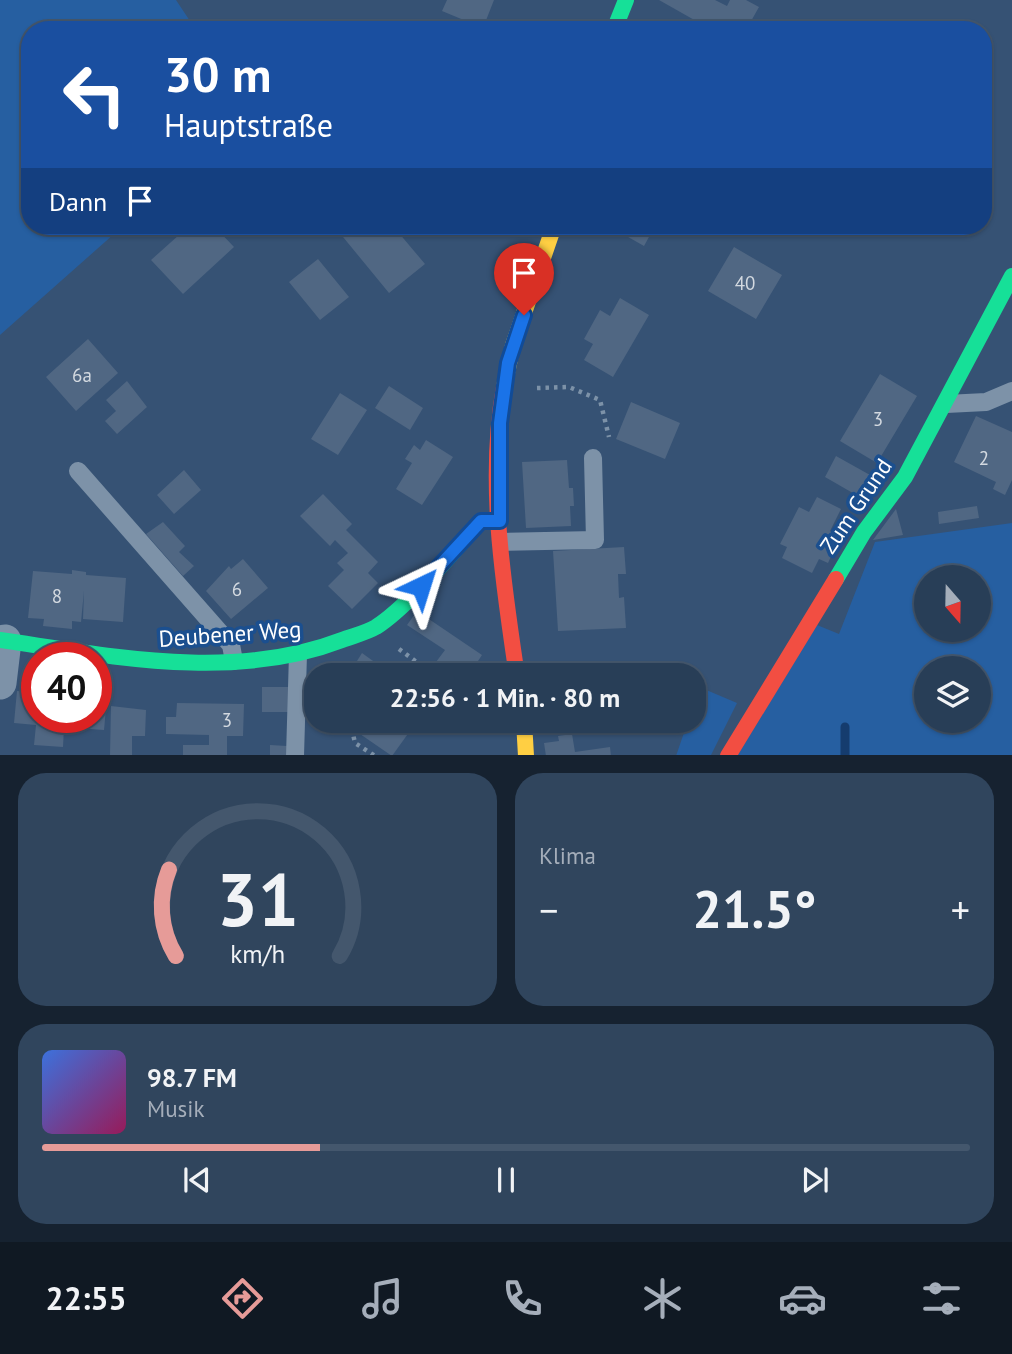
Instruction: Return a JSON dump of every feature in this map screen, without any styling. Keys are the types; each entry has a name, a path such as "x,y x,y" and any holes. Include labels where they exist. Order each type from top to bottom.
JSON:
{"street":[{"path":"618,21 626,0"},
{"path":"515,663 501,542 500,423 508,363 551,235"},
{"name":"Zum Grund","path":"727,755 864,532 905,477 1012,276"},
{"name":"Deubener Weg","path":"3,640 157,663 234,661 326,648 376,627 414,594 481,521 500,521"},
{"path":"0,683 3,640"},
{"path":"525,733 526,755"}],"lane":[{"path":"946,404 986,402 1012,391"},
{"path":"501,542 595,540 593,458"},
{"path":"78,471 231,645 234,661"},
{"path":"295,755 298,654"}],"path":[{"path":"532,385 569,387 600,400 609,437"},
{"path":"395,646 418,663"},
{"path":"353,733 355,743 375,755"}],"shaded area":[{"path":"0,0 176,0 190,21 21,21 21,235 113,235 0,335"},
{"path":"1012,523 1012,755 738,755 817,625 839,634 875,542"},
{"path":"706,690 737,703 711,755 676,755 684,733 706,733"}],"building":[{"path":"447,0 494,0 486,21 466,21 442,11"},
{"path":"659,0 715,0 727,6 730,0 746,0 759,7 751,21 696,21"},
{"path":"179,235 223,235 234,247 183,294 151,260"},
{"path":"341,235 401,235 425,264 389,293"},
{"path":"625,235 650,235 644,246"},
{"path":"734,247 782,275 756,319 708,291"},
{"path":"318,259 349,297 320,320 289,282"},
{"path":"620,298 649,315 613,377 584,360 593,344 584,339 600,310 610,316"},
{"path":"88,339 118,373 76,411 46,377"},
{"path":"880,374 917,396 877,463 840,441"},
{"path":"127,381 147,407 117,434 105,421 116,411 106,400"},
{"path":"389,386 423,408 410,430 375,408"},
{"path":"340,393 367,410 338,455 311,439"},
{"path":"631,402 680,423 665,459 616,439"},
{"path":"976,416 1012,432 1012,480 1005,495 993,489 996,482 954,462"},
{"path":"426,440 453,457 422,505 396,489 412,463 405,459 414,445 420,450"},
{"path":"836,456 870,475 858,496 825,477"},
{"path":"567,460 569,488 573,488 571,526 526,528 522,462"},
{"path":"184,470 201,490 174,514 157,495"},
{"path":"323,494 352,524 346,530 378,562 368,573 378,583 352,609 328,586 344,570 337,563 348,553 335,540 330,546 300,516"},
{"path":"817,497 841,509 830,531 840,537 828,563 819,559 812,573 782,558 787,547 780,544 799,507 809,512"},
{"path":"977,506 979,518 939,524 938,512"},
{"path":"896,509 903,535 873,540"},
{"path":"163,522 185,546 179,552 194,566 183,576 146,534"},
{"path":"624,547 626,574 618,574 619,598 624,597 626,628 558,631 553,551"},
{"path":"243,559 268,588 231,619 206,591 229,566 231,569"},
{"path":"72,570 86,572 86,575 126,578 123,622 83,619 84,591 81,622 72,621 72,629 43,626 44,619 28,618 33,571 72,574"},
{"path":"417,611 482,655 477,663 437,663 445,650 407,625"},
{"path":"362,653 376,663 356,663"},
{"path":"262,687 288,687 288,712 262,712"},
{"path":"17,691 21,691 21,724 14,723"},
{"path":"177,703 244,704 243,736 227,736 227,755 183,755 183,745 209,745 209,735 166,734 166,717 176,717"},
{"path":"112,706 146,710 145,736 132,736 132,755 110,755"},
{"path":"35,733 64,733 63,747 34,745"},
{"path":"361,733 409,733 393,755"},
{"path":"572,734 575,752 610,747 611,755 546,755 544,743 559,741 558,736"},
{"path":"270,745 287,746 286,755 270,755"}],"waterway":[{"path":"845,727 845,755"}],"traffic: fast":[{"path":"618,21 626,0"},
{"path":"836,579 864,532 905,477 1012,276"},
{"path":"0,640 85,653 172,662 215,663 301,653 376,627 417,592 481,521 500,521"}],"traffic: slow":[{"path":"504,387 513,345 551,235"},
{"path":"525,733 526,755"}],"traffic: jam":[{"path":"504,387 499,423 497,495 502,568 515,663"},
{"path":"729,755 836,579"}],"route":[{"path":"421,586 481,521 500,521 500,423 508,363 524,315"}]}
